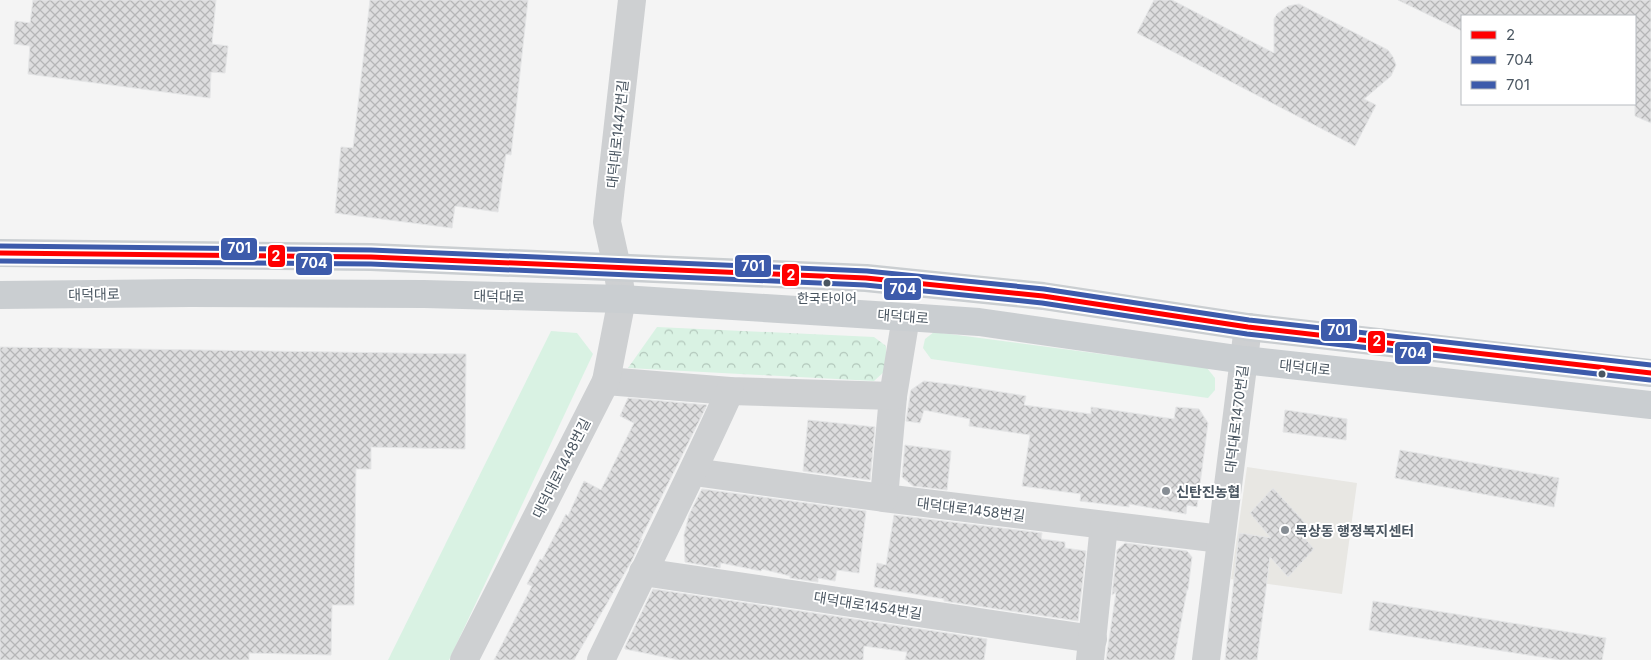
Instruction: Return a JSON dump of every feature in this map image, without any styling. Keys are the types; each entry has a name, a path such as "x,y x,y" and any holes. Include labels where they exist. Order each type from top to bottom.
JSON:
{"main road":[{"path":"0,253 371,257 875,279 1043,296 1248,328 1651,373"},
{"name":"대덕대로","path":"0,296 199,293 424,294 622,299 906,317 979,322 1244,360 1651,405"}],"street":[{"name":"대덕대로1447번길","path":"617,267 607,222 632,0"},
{"name":"대덕대로1448번길","path":"464,660 606,381 622,299 617,267"},
{"path":"694,472 884,498 894,396 906,317"},
{"name":"대덕대로1470번길","path":"1206,660 1248,328"},
{"path":"606,381 730,391 894,396"},
{"path":"601,660 694,472 730,391"},
{"name":"대덕대로1458번길","path":"884,498 1221,539"},
{"path":"1091,649 1104,525"},
{"name":"대덕대로1454번길","path":"644,572 1091,649"}],"shaded area":[{"path":"1247,467 1357,483 1342,594 1231,579"}],"green space":[{"path":"657,327 874,337 886,346 886,370 874,381 628,368"},
{"path":"551,331 577,333 593,354 449,660 388,660"},
{"path":"934,332 1207,368 1215,378 1215,390 1208,398 931,359 923,348 925,339"}],"building":[{"path":"33,0 216,0 212,44 228,46 225,73 211,72 210,98 28,74 30,46 14,44 15,21 30,23"},
{"path":"370,0 528,0 511,155 506,154 498,212 455,206 452,228 335,213 341,147 353,148"},
{"path":"1154,0 1172,0 1274,53 1274,19 1277,14 1288,6 1299,4 1388,50 1396,65 1391,76 1364,99 1376,105 1355,146 1137,33"},
{"path":"1398,0 1651,0 1651,123 1635,116 1636,15 1461,15 1461,31"},
{"path":"0,347 466,354 465,449 371,447 371,469 356,469 354,605 332,605 331,655 249,653 249,660 0,660"},
{"path":"924,381 1026,396 1024,405 1091,414 1091,407 1174,419 1176,407 1199,409 1208,423 1197,507 1187,505 1186,514 1129,504 1129,507 1080,501 1081,494 1022,486 1030,435 969,426 970,419 924,410 920,423 906,421 911,390"},
{"path":"628,398 707,405 639,542 642,539 631,562 574,660 494,660 532,586 527,584 566,514 568,516 584,481 601,490 634,423 620,416"},
{"path":"1285,410 1347,419 1346,440 1283,432"},
{"path":"808,420 875,427 870,480 803,471"},
{"path":"905,445 951,451 947,490 913,486 902,477"},
{"path":"1400,450 1559,478 1554,507 1395,478"},
{"path":"1273,488 1309,527 1302,535 1314,549 1288,577 1270,557 1257,660 1225,660 1239,533 1271,538 1250,513"},
{"path":"702,489 866,511 859,573 837,570 835,581 818,578 818,582 790,578 790,576 762,569 761,571 721,563 720,568 685,562 684,535 689,515"},
{"path":"894,515 1042,533 1041,539 1065,542 1065,548 1086,551 1078,621 944,601 944,599 874,587 877,563 886,565"},
{"path":"1125,543 1187,551 1192,557 1188,590 1174,660 1106,660 1116,592 1112,595 1117,550"},
{"path":"653,589 987,639 984,660 905,660 907,652 864,646 863,660 679,660 625,649"},
{"path":"1373,601 1606,638 1602,660 1560,660 1369,630"}],"transit line":[{"name":"701","path":"0,246 371,250 867,271 1044,289 1249,320 1651,365"},
{"name":"2","path":"0,253 371,257 866,278 1043,296 1248,327 1651,373"},
{"name":"704","path":"0,261 371,264 865,285 1042,303 1247,334 1650,380"}],"place":[{"name":"한국타이어","path":"827,283"},
{"name":"신탄진농협","path":"1166,491"},
{"name":"목상동 행정복지센터","path":"1285,530"}]}
